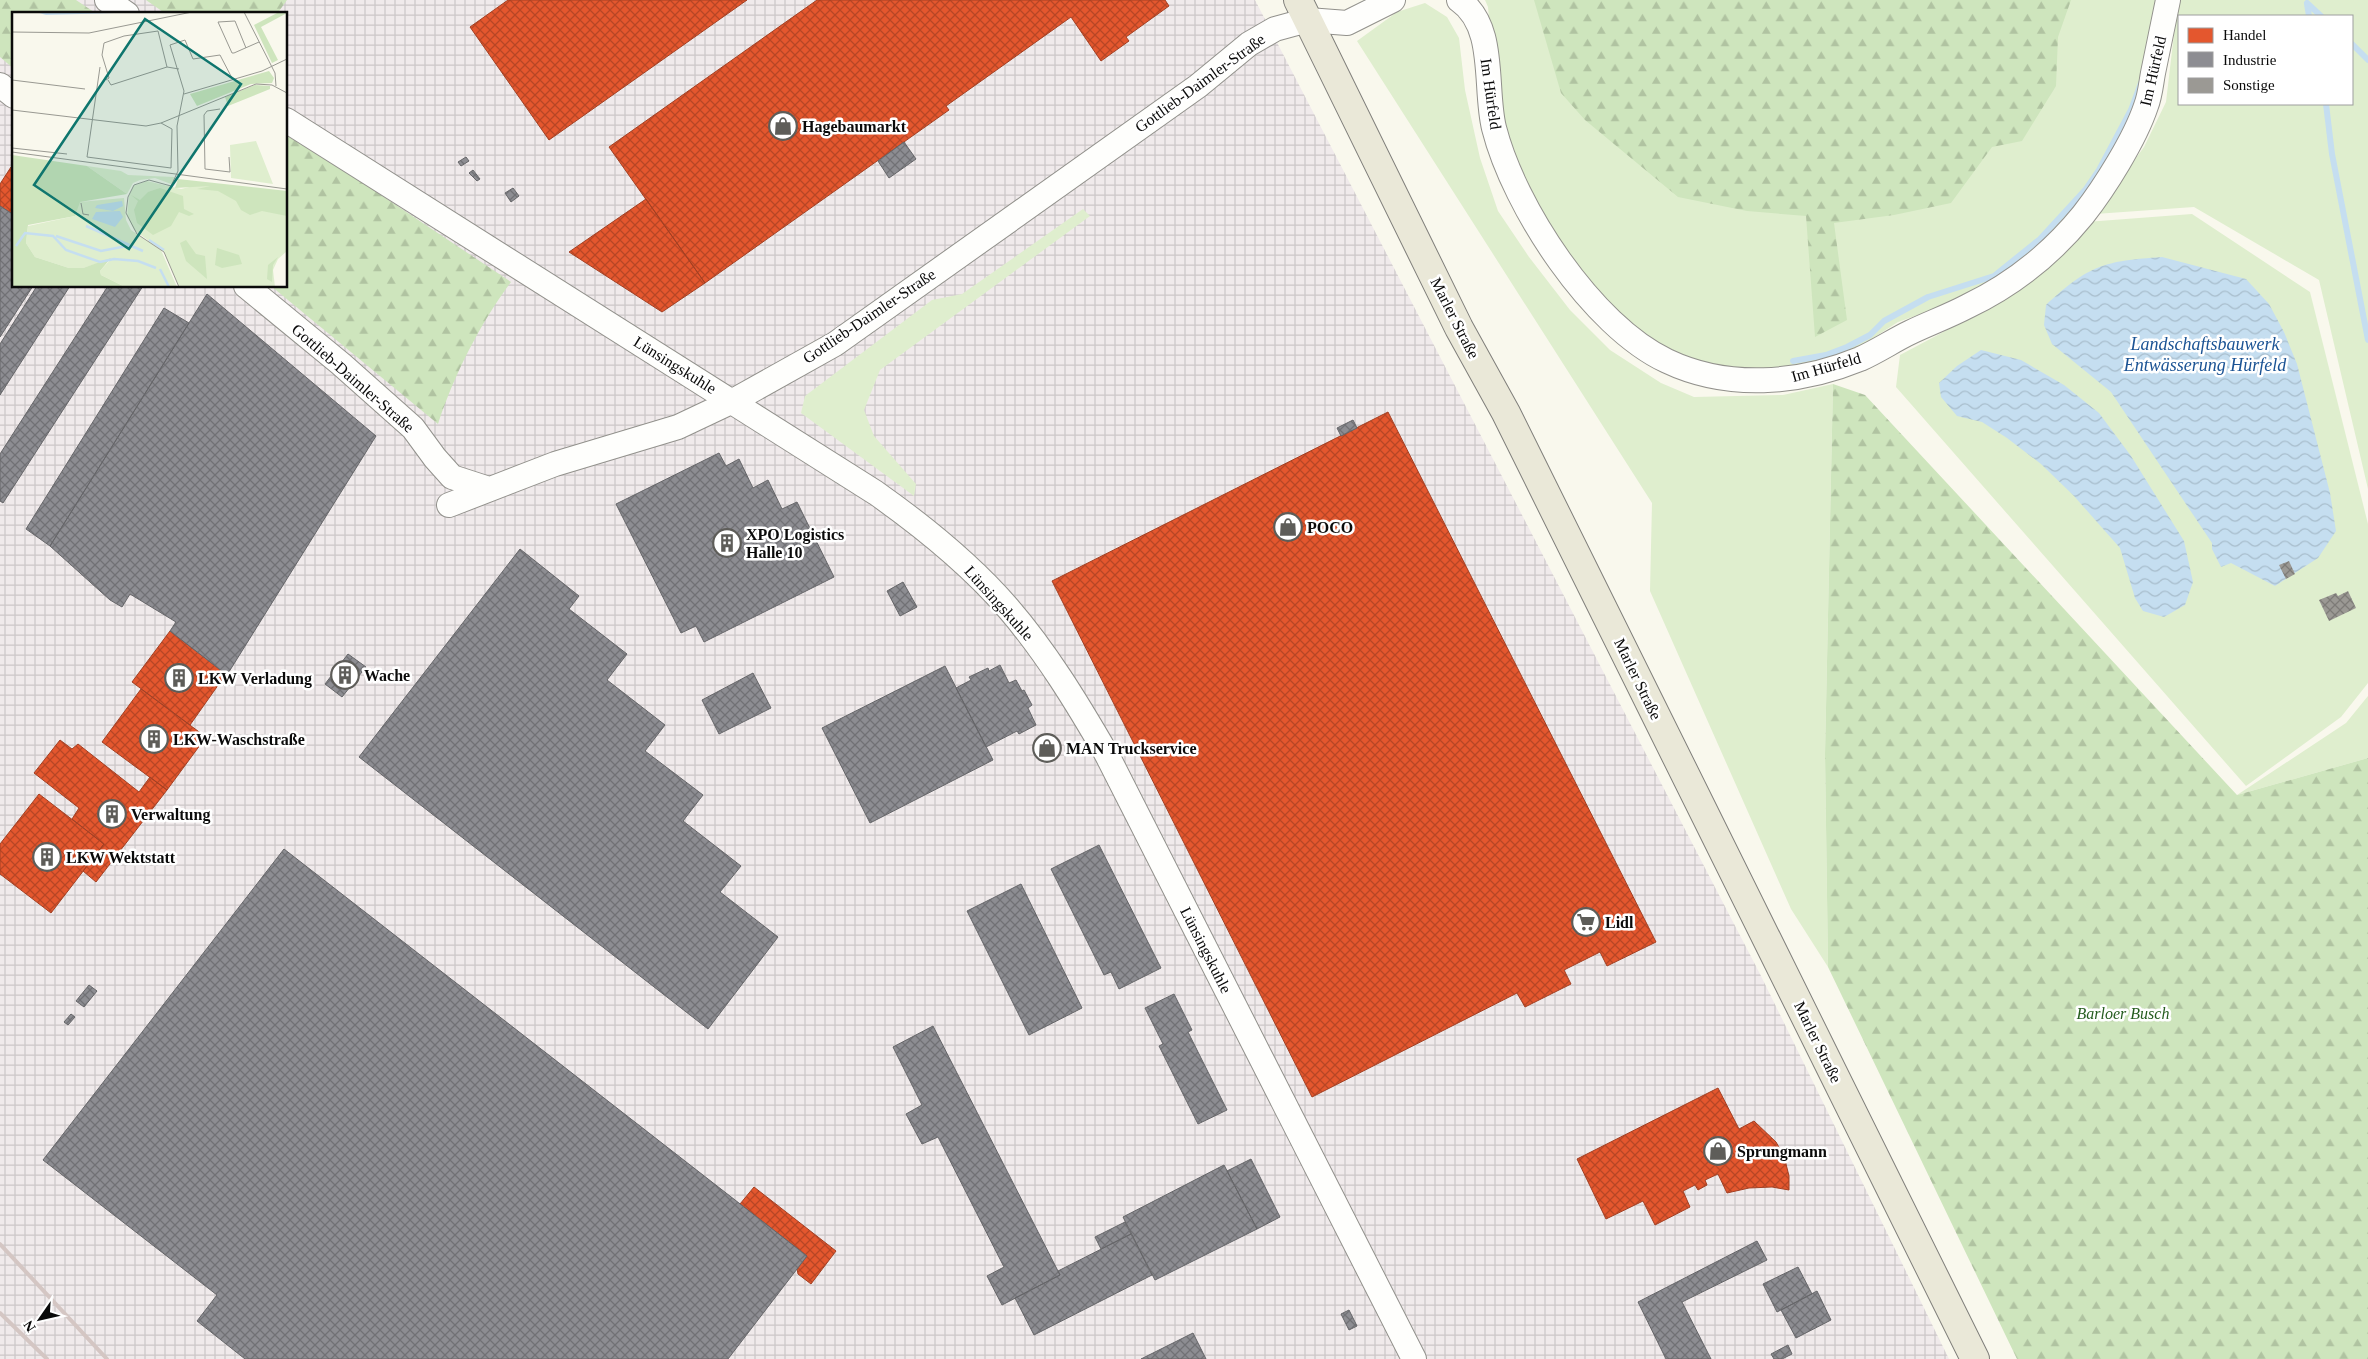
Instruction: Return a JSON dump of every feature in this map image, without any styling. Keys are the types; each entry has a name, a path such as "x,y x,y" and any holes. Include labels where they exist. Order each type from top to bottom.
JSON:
{"main road":[{"name":"Marler Straße","path":"1303,10 1459,328 1506,413 1555,510 1976,1359"}],"street":[{"path":"107,0 124,12"},
{"path":"1303,10 1347,23 1393,0"},
{"name":"Im Hürfeld","path":"1459,0 1468,6 1483,32 1493,126 1508,169 1529,211 1558,258 1593,303 1627,335 1665,360 1706,376 1745,381 1801,377 1861,359 1909,332 1970,306 2033,267 2083,215 2126,148 2146,106 2168,0"},
{"name":"Gottlieb-Daimler-Straße","path":"248,288 341,364 413,428 452,477 489,489 554,464 678,427 733,401 835,344 1198,86 1249,44 1275,30 1303,10"},
{"path":"0,85 12,94"},
{"name":"Lünsingskuhle","path":"288,121 733,401 918,522 974,573 1008,608 1082,712 1106,753 1414,1359"},
{"path":"449,505 489,489"}],"shaded area":[{"path":"0,0 1255,0 1760,974 1949,1359 0,1359"}],"green space":[{"path":"0,0 76,0 94,12 12,12 12,67 0,57"},
{"path":"146,0 287,0 278,12 163,12"},
{"path":"1485,0 2164,0 2148,76 2108,161 2053,234 2010,269 1969,297 1898,322 1847,355 1776,371 1718,373 1660,352 1575,271 1504,142 1495,87 1488,7"},
{"path":"1534,0 2071,0 2058,37 2056,86 2022,141 1992,147 1951,203 1894,215 1834,223 1847,320 1815,337 1806,216 1747,211 1678,197 1585,120 1561,93"},
{"path":"2178,0 2368,0 2368,489 2319,280 2194,207 2095,214 2144,147 2166,102"},
{"path":"1425,3 1447,17 1459,38 1465,90 1480,158 1498,211 1529,257 1570,310 1610,350 1661,383 1694,397 1783,395 1833,384 1825,754 1828,967 1791,909 1650,591 1652,503 1357,41 1397,12"},
{"path":"288,136 372,189 511,282 478,332 452,387 438,424 273,288 288,288"},
{"path":"1083,209 1090,216 880,370 864,410 874,436 916,484 914,496 801,413 805,396 932,300 962,294"},
{"path":"2192,214 2310,292 2368,524 2368,683 2341,717 2246,786 1896,387 1900,355 1996,304 2086,222"},
{"name":"Barloer Busch","path":"1833,384 1865,395 2237,795 2368,758 2368,1359 2017,1359 1828,967 1825,754"},
{"path":"2368,696 2368,758 2237,795 2346,723"}],"water":[{"name":"Landschaftsbauwerk Entwässerung Hürfeld","path":"2162,257 2246,279 2269,304 2284,332 2297,364 2330,493 2336,531 2318,558 2275,586 2231,563 2221,567 2212,549 2212,543 2111,392 2052,344 2044,325 2046,305 2086,273 2111,263"},
{"path":"1981,350 2021,360 2064,385 2099,413 2131,456 2184,541 2193,582 2185,605 2164,617 2143,611 2135,598 2120,548 2074,496 2041,464 2007,438 1982,422 1957,416 1941,397 1939,383 1957,366"}],"building: Handel":[{"path":"508,0 747,0 549,140 470,27"},
{"name":"Hagebaumarkt","path":"817,0 1165,0 1169,6 1126,37 1129,41 1101,61 1071,17 946,106 949,110 705,283 609,147"},
{"path":"12,168 12,214 0,206 0,184"},
{"path":"646,199 705,283 662,312 569,252"},
{"path":"1388,412 1656,942 1607,966 1600,952 1564,970 1571,984 1525,1007 1517,993 1312,1097 1052,581"},
{"name":"LKW Verladung","path":"170,631 226,674 190,725 132,682"},
{"name":"LKW-Waschstraße","path":"141,689 206,737 167,790 102,742"},
{"name":"Verwaltung","path":"60,740 72,749 78,744 139,792 150,777 167,790 96,882 83,871 104,844 72,819 79,808 34,773"},
{"name":"LKW Wektstatt","path":"39,794 104,844 51,913 0,874 0,844"},
{"path":"1718,1088 1739,1129 1754,1121 1776,1142 1784,1156 1789,1176 1789,1190 1772,1187 1749,1188 1727,1193 1718,1174 1705,1180 1707,1185 1698,1190 1695,1185 1683,1191 1690,1207 1655,1225 1643,1201 1606,1219 1577,1159"},
{"path":"754,1187 836,1251 811,1284 798,1274 797,1269 807,1256 740,1204"}],"building: Industrie":[{"path":"904,142 916,159 889,178 878,161"},
{"path":"466,157 469,161 461,166 458,162"},
{"path":"473,170 480,179 477,181 469,173"},
{"path":"513,188 519,196 511,202 505,193"},
{"path":"0,206 12,214 12,288 32,288 0,337"},
{"path":"36,288 69,288 0,395 0,344"},
{"path":"107,288 142,288 3,503 0,501 0,454"},
{"path":"207,294 376,436 227,675 170,631 176,622 130,594 122,607 110,600 50,546"},
{"path":"164,308 189,323 50,546 26,529"},
{"path":"1353,420 1357,428 1341,436 1337,428"},
{"name":"XPO Logistics Halle 10","path":"719,453 726,466 739,459 753,488 768,480 782,509 797,502 834,577 704,642 696,626 681,633 616,504"},
{"path":"520,549 579,596 569,609 627,654 607,680 665,725 645,751 703,795 683,821 741,866 720,892 778,937 708,1029 359,757"},
{"path":"903,582 917,607 900,616 887,591"},
{"name":"Wache","path":"348,654 366,667 342,697 325,684"},
{"path":"1000,665 1009,683 1016,680 1022,691 1024,690 1032,705 1028,708 1036,725 1019,734 1017,731 986,747 956,688 971,680 969,677 988,668 989,671"},
{"path":"945,666 993,760 870,823 822,728"},
{"path":"753,673 771,708 719,734 702,700"},
{"path":"1099,845 1161,968 1119,989 1111,972 1104,975 1051,869"},
{"path":"284,849 807,1256 728,1359 245,1359 197,1321 217,1295 43,1160"},
{"path":"1021,884 1082,1008 1029,1035 967,911"},
{"path":"89,985 97,991 84,1007 76,1001"},
{"path":"1174,994 1192,1030 1188,1032 1227,1110 1198,1124 1159,1046 1163,1044 1145,1008"},
{"path":"71,1014 75,1017 68,1025 64,1022"},
{"path":"933,1026 1060,1275 1002,1305 987,1276 1004,1267 938,1137 922,1144 906,1114 922,1105 893,1047"},
{"path":"1251,1159 1280,1217 1257,1229 1227,1171"},
{"path":"1224,1165 1257,1229 1155,1280 1123,1217"},
{"path":"1125,1222 1131,1234 1101,1249 1095,1237"},
{"path":"1131,1234 1152,1275 1034,1335 1015,1298 1060,1275 1058,1271"},
{"path":"1757,1241 1767,1260 1682,1302 1711,1359 1666,1359 1638,1302"},
{"path":"1798,1267 1812,1294 1777,1312 1763,1284"},
{"path":"1817,1291 1831,1320 1796,1338 1781,1310"},
{"path":"1349,1310 1357,1326 1349,1330 1341,1314"},
{"path":"1193,1333 1206,1359 1141,1359"},
{"path":"1788,1345 1792,1354 1782,1359 1774,1359 1771,1354"}],"building: Sonstige":[{"path":"2289,561 2295,574 2286,579 2279,565"},
{"path":"2348,591 2356,608 2329,621 2319,600 2336,593 2338,596"}],"waterway":[{"path":"2307,3 2320,15"},
{"path":"2307,4 2309,15"},
{"path":"2353,45 2368,60"},
{"path":"1793,361 1826,355 1847,347 1870,335 1884,321 1928,297 1994,276 2040,239 2086,189 2099,170 2131,110 2141,83"},
{"path":"2326,105 2332,154 2368,340"}],"railway":[{"path":"0,1244 107,1359"},
{"path":"0,1313 47,1359"}],"place":[{"name":"Hagebaumarkt","path":"783,126"},
{"name":"POCO","path":"1288,527"},
{"name":"XPO Logistics Halle 10","path":"727,543"},
{"name":"Wache","path":"345,675"},
{"name":"LKW Verladung","path":"179,678"},
{"name":"LKW-Waschstraße","path":"154,739"},
{"name":"MAN Truckservice","path":"1047,748"},
{"name":"Verwaltung","path":"112,814"},
{"name":"LKW Wektstatt","path":"47,857"},
{"name":"Lidl","path":"1586,922"},
{"name":"Sprungmann","path":"1718,1151"}]}
